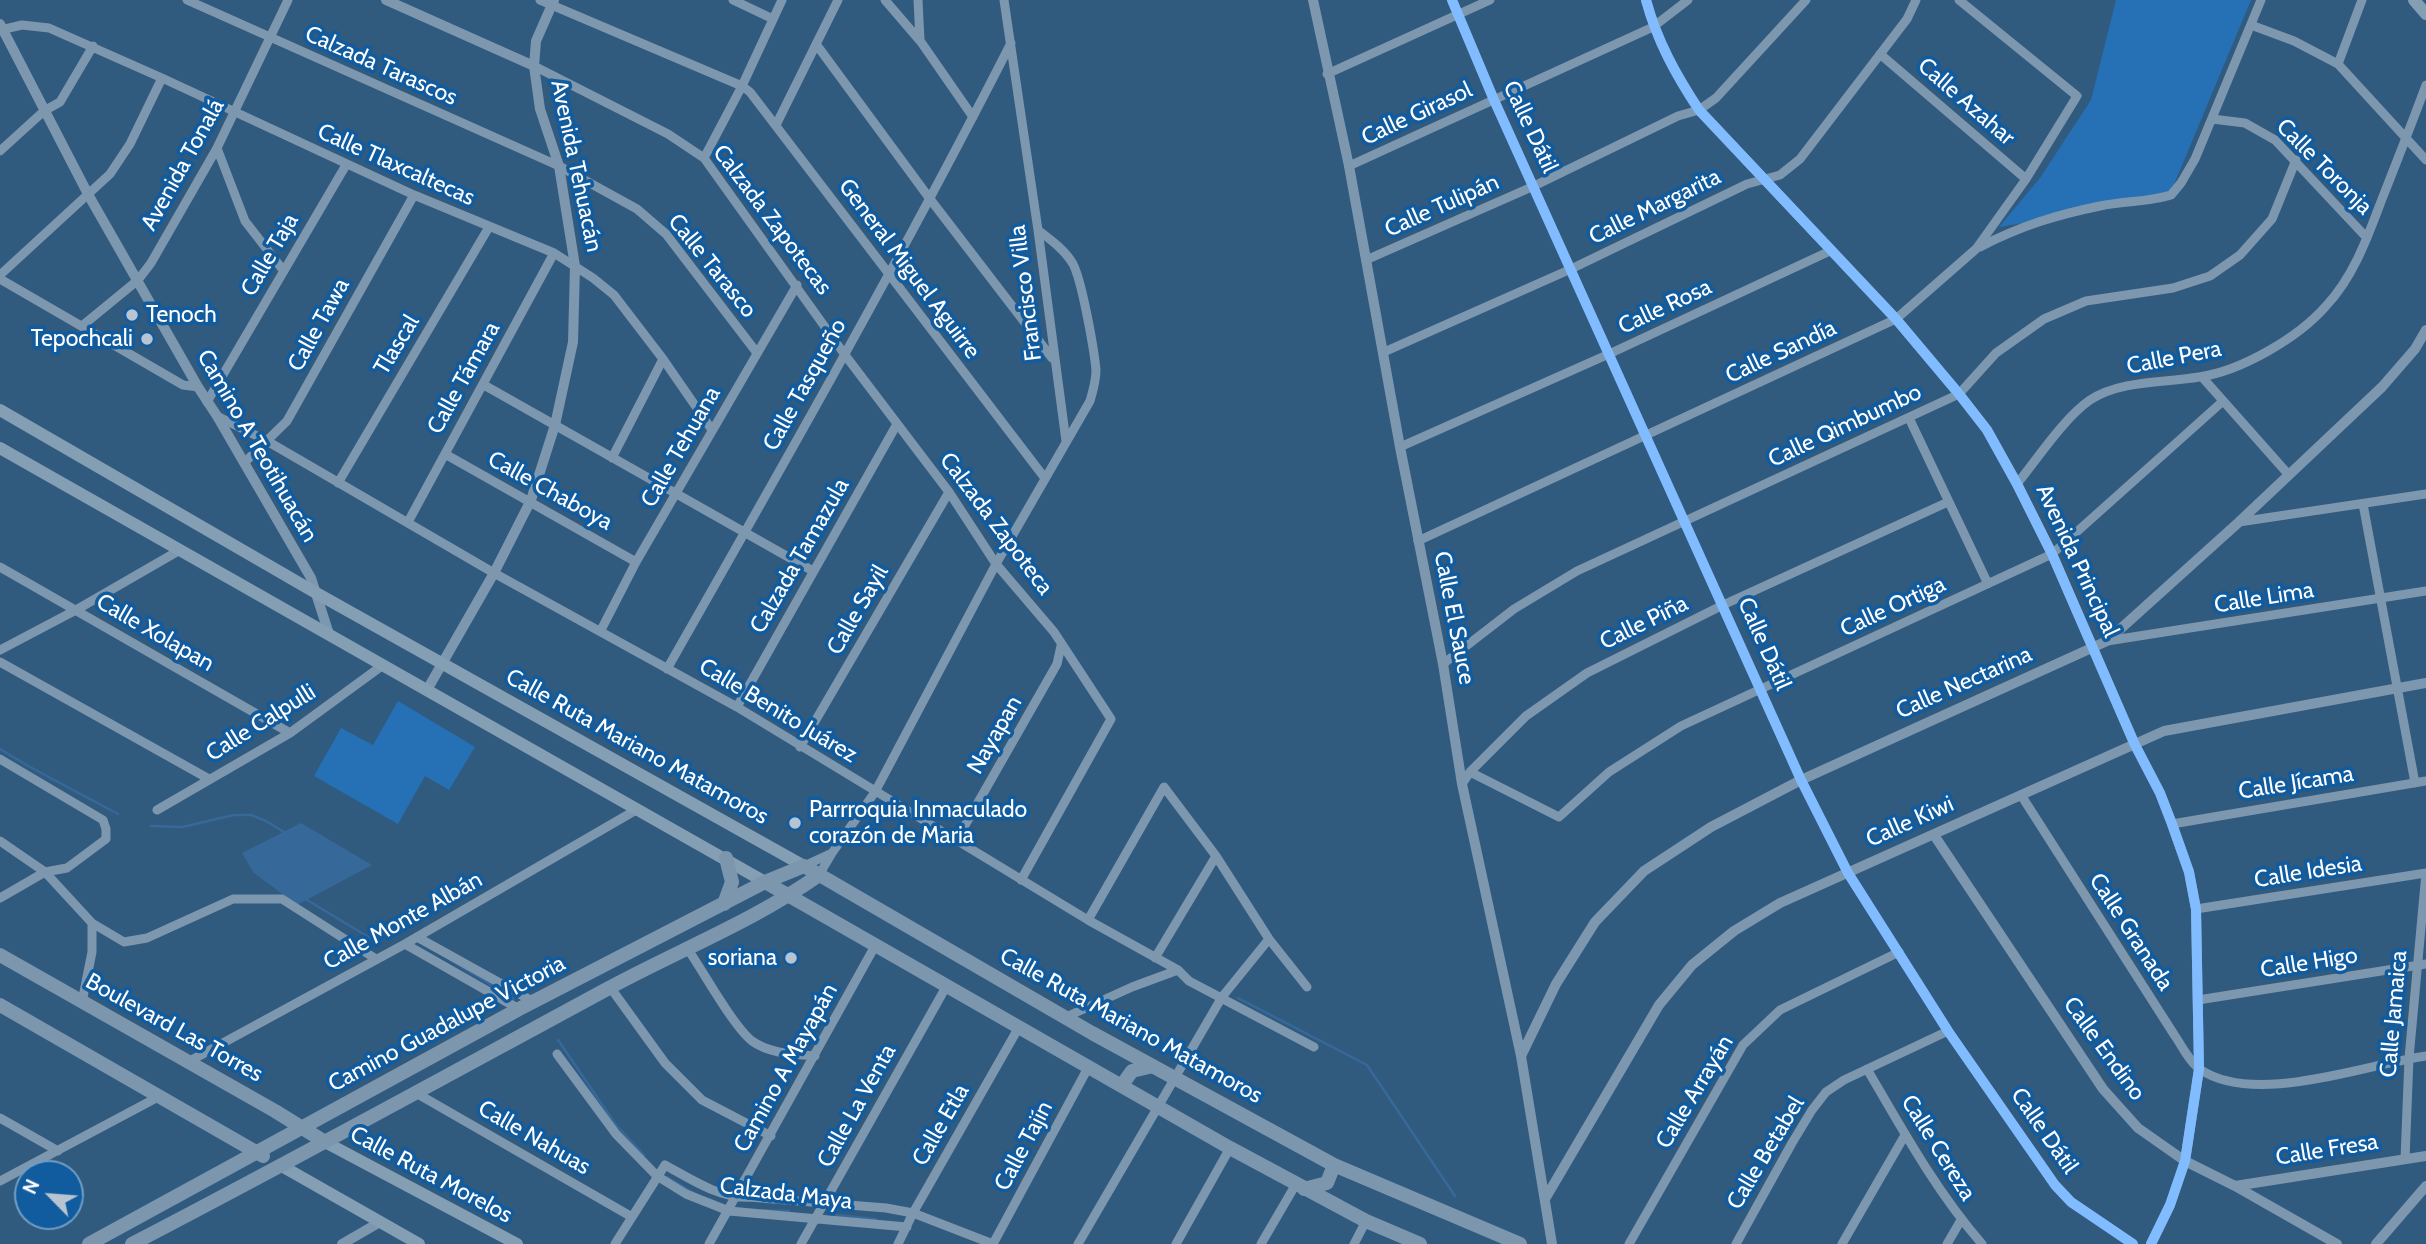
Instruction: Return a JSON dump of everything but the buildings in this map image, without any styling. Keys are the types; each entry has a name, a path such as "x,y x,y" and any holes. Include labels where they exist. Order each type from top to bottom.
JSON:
{"main road":[{"path":"2414,0 2426,14"},
{"name":"Calle Ruta Mariano Matamoros","path":"0,410 318,594 804,866 1174,1078 1335,1165 1520,1244"},
{"path":"0,448 636,810 726,858 788,897 1089,1066 1230,1149 1366,1221 1420,1244"},
{"path":"724,904 732,882 726,858"},
{"name":"Camino Guadalupe Victoria","path":"89,1244 519,1009 765,882 804,866"},
{"name":"Camino Guadalupe Victoria","path":"132,1244 610,987 788,897 819,875"},
{"name":"Boulevard Las Torres","path":"0,955 325,1142"},
{"path":"0,1005 419,1244"},
{"path":"1122,1085 1132,1072 1153,1066"},
{"name":"Calle Ruta Morelos","path":"325,1142 517,1244"},
{"path":"1300,1187 1327,1183 1335,1165"}],"street":[{"name":"Calzada Tarascos","path":"187,0 559,166"},
{"name":"Avenida Tonalá","path":"82,326 138,280 151,263 217,148 288,0"},
{"name":"Calzada Zapotecas","path":"386,0 534,66 668,134 704,158 845,355"},
{"path":"540,0 553,3 742,86"},
{"path":"733,0 773,19"},
{"path":"704,158 742,86 782,0"},
{"path":"776,125 838,0"},
{"path":"885,0 920,42 973,117"},
{"path":"918,0 920,42"},
{"name":"Francisco Villa","path":"1004,0 1066,441"},
{"name":"Calle El Sauce","path":"1313,0 1349,166 1443,664 1461,784 1521,1056 1552,1244"},
{"name":"Calle Dátil","path":"1452,0 1494,100 1801,780 1848,873 1948,1031 2055,1185 2078,1208 2133,1244"},
{"path":"1327,74 1490,0"},
{"name":"Avenida Principal","path":"1646,0 1653,27 1673,71 1699,110 1896,319 1987,430 2052,554 2134,745 2160,793 2189,872 2196,909 2199,1069 2185,1161 2170,1205 2151,1244"},
{"name":"Calle Girasol","path":"1349,166 1653,27 1688,0"},
{"name":"Calle Tulipán","path":"1366,260 1534,186 1678,116 1699,110 1716,98 1806,0"},
{"name":"Calle Margarita","path":"1384,352 1572,269 1747,184 1780,175 1800,159 1907,19 1916,0"},
{"name":"Calle Sandía","path":"1418,541 1896,319 1976,249 2026,179 2077,96 1959,0"},
{"path":"1976,249 2016,228 2032,223 2102,205 2171,195 2195,159 2261,0"},
{"path":"2338,64 2362,0"},
{"name":"Avenida Tehuacán","path":"427,690 494,573 531,500 555,425 573,342 575,267 559,166 540,109 534,66 536,41 553,3"},
{"name":"Calle Tlaxcaltecas","path":"1,28 22,25 49,28 414,195 554,253 614,295 712,430"},
{"path":"2252,25 2294,41 2338,64 2426,160"},
{"name":"Camino A Teotihuacán","path":"1,28 89,195 318,594 329,634"},
{"name":"Calle Tasqueño","path":"667,669 845,355 1011,43"},
{"path":"816,44 930,199 1054,359"},
{"path":"0,151 44,111 60,102 93,46"},
{"name":"Calle Azahar","path":"1880,54 2026,179"},
{"path":"162,78 130,144 110,174 0,277 183,385 198,387"},
{"name":"Calle Pera","path":"2017,484 2078,410 2091,400 2105,393 2136,385 2202,377 2234,367 2302,331 2344,285 2367,238 2426,85"},
{"name":"General Miguel Aguirre","path":"742,86 776,125 888,276 1044,477"},
{"name":"Calle Toronja","path":"2212,119 2236,120 2276,140 2367,238"},
{"path":"217,148 245,221 283,270"},
{"name":"Calle Qimbumbo","path":"1443,664 1514,608 1577,571 1959,394 1996,353 2044,319 2086,301 2173,288 2210,276 2240,255 2272,219 2296,160"},
{"name":"Calle Taja","path":"207,402 346,164"},
{"name":"Calle Tarasco","path":"559,166 637,209 666,234 757,353"},
{"name":"Calle Tawa","path":"244,463 287,421 414,195"},
{"name":"Tlascal","path":"338,482 489,227"},
{"path":"996,564 1090,401 1095,385 1096,369 1079,278 1063,250 1038,230"},
{"name":"Calle Rosa","path":"1400,447 1830,251"},
{"name":"Calle Támara","path":"408,522 554,253"},
{"name":"Calle Tehuana","path":"601,630 636,562 797,285"},
{"name":"Calle Nectarina","path":"1521,1056 1556,985 1595,922 1644,871 1711,827 1801,780 2107,641 2239,522 2382,387 2415,349 2426,331"},
{"name":"Calzada Zapoteca","path":"845,355 949,492 996,564 1054,632 1111,719 1021,880"},
{"path":"612,458 663,359"},
{"path":"2202,377 2288,474"},
{"path":"484,384 813,572"},
{"name":"Calle Ortiga","path":"1470,772 1559,817 1609,772 1681,726 2052,554 2222,402"},
{"name":"Calle Benito Juárez","path":"217,416 267,441 494,573 737,707 1088,920 1178,970 1189,981 1314,1047"},
{"path":"1909,418 1988,584"},
{"name":"Calzada Tamazula","path":"737,707 897,424"},
{"name":"Calle Chaboya","path":"445,454 531,500 636,562"},
{"name":"Calle Sayil","path":"800,747 949,492"},
{"path":"2239,522 2426,494"},
{"name":"Calle Piña","path":"1461,784 1526,716 1587,673 1723,605 1948,502"},
{"path":"2363,505 2415,783"},
{"path":"0,650 180,550"},
{"name":"Camino Guadalupe Victoria","path":"819,875 875,792 996,564"},
{"name":"Calle Xolapan","path":"0,567 290,733"},
{"name":"Calle Lima","path":"2107,641 2426,591"},
{"name":"Nayapan","path":"956,841 1057,664 1061,646"},
{"path":"0,662 209,779"},
{"name":"Calle Calpulli","path":"157,810 290,733 383,665"},
{"name":"Calle Kiwi","path":"1545,1199 1659,1006 1692,965 1734,931 1780,903 2164,731 2426,683"},
{"path":"0,759 103,820 106,829 106,839 67,868 45,872 0,898"},
{"name":"Calle Jícama","path":"2172,824 2426,781"},
{"path":"1088,920 1164,787 1216,856 1269,939 1307,987"},
{"name":"Calle Granada","path":"2021,795 2175,1036 2199,1069"},
{"name":"Calle Monte Albán","path":"188,1062 405,944 636,810"},
{"name":"Calle Endino","path":"1934,835 2103,1089 2138,1128 2185,1161 2337,1244"},
{"path":"0,841 45,872 92,923 124,942 165,931 233,898 282,899 376,959"},
{"name":"Camino Guadalupe Victoria","path":"804,866 832,853"},
{"path":"1155,958 1216,856"},
{"name":"Calle Idesia","path":"2196,909 2426,873"},
{"name":"Calle Jamaica","path":"2405,1159 2409,1058 2421,965 2426,873"},
{"path":"82,1002 92,952 92,923"},
{"path":"417,937 534,1002"},
{"path":"1077,1244 1222,997 1269,939"},
{"path":"405,944 519,1009"},
{"name":"Camino A Mayapán","path":"709,1244 875,946"},
{"path":"687,948 739,1027 752,1040 765,1048 784,1053 815,1056"},
{"name":"Calle Arrayán","path":"1629,1244 1743,1045 1780,1010 1899,952"},
{"name":"Calle Higo","path":"2198,1000 2421,965"},
{"path":"1066,1017 1132,987 1178,970"},
{"path":"610,987 665,1063 702,1100 771,1136"},
{"name":"Calle La Venta","path":"801,1244 946,987"},
{"name":"Calle Etla","path":"898,1244 1019,1027"},
{"name":"Calle Betabel","path":"1736,1244 1812,1110 1826,1092 1844,1080 1948,1031"},
{"name":"Calzada Maya","path":"557,1054 616,1134 657,1176 686,1194 729,1211 907,1227"},
{"path":"2199,1069 2239,1084 2281,1084 2426,1056"},
{"name":"Calle Tajín","path":"993,1244 1089,1066"},
{"name":"Calle Cereza","path":"1867,1069 1905,1135 1961,1220 1982,1244"},
{"name":"Calle Nahuas","path":"416,1093 632,1217"},
{"path":"0,1181 160,1096"},
{"path":"0,1118 58,1151"},
{"path":"1842,1244 1905,1135"},
{"path":"1176,1244 1230,1149"},
{"name":"Calle Fresa","path":"2235,1186 2426,1157"},
{"name":"Calzada Maya","path":"657,1176 665,1165 694,1181 737,1198 913,1213 993,1244"},
{"path":"615,1244 657,1176"},
{"path":"1261,1244 1300,1187"},
{"path":"2377,1243 2425,1188"},
{"path":"1947,1244 1961,1220"},
{"path":"1354,1244 1366,1221"},
{"path":"342,1244 380,1222"}],"shaded area":[{"path":"2116,0 2251,0 2168,199 1999,227 2040,178 2091,100"},
{"path":"398,701 475,747 449,790 425,776 398,824 314,776 341,728 373,745"},
{"path":"301,823 372,865 297,905 254,873 242,853"}],"waterway":[{"path":"0,749 118,814"},
{"path":"151,826 182,827 234,815 251,815 284,832"},
{"path":"307,900 375,941"},
{"path":"449,959 514,999"},
{"path":"1238,998 1367,1065 1455,1196"},
{"path":"558,1040 616,1125 644,1155"},
{"path":"667,1177 694,1193"},
{"path":"763,1210 789,1211"},
{"path":"836,1215 876,1219"}],"cycle path":[{"path":"1452,0 1494,100 1801,780 1848,873 1948,1031 2055,1185 2071,1202 2133,1244"},
{"path":"1646,0 1668,57 1699,110 1896,319 1987,430 2052,554 2135,745 2160,793 2189,872 2196,909 2199,1069 2185,1161 2170,1205 2151,1244"}],"place":[{"name":"Tenoch","path":"132,315"},
{"name":"Tepochcali","path":"147,339"},
{"name":"Parrroquia Inmaculado corazón de Maria","path":"795,823"},
{"name":"soriana","path":"791,958"}]}
